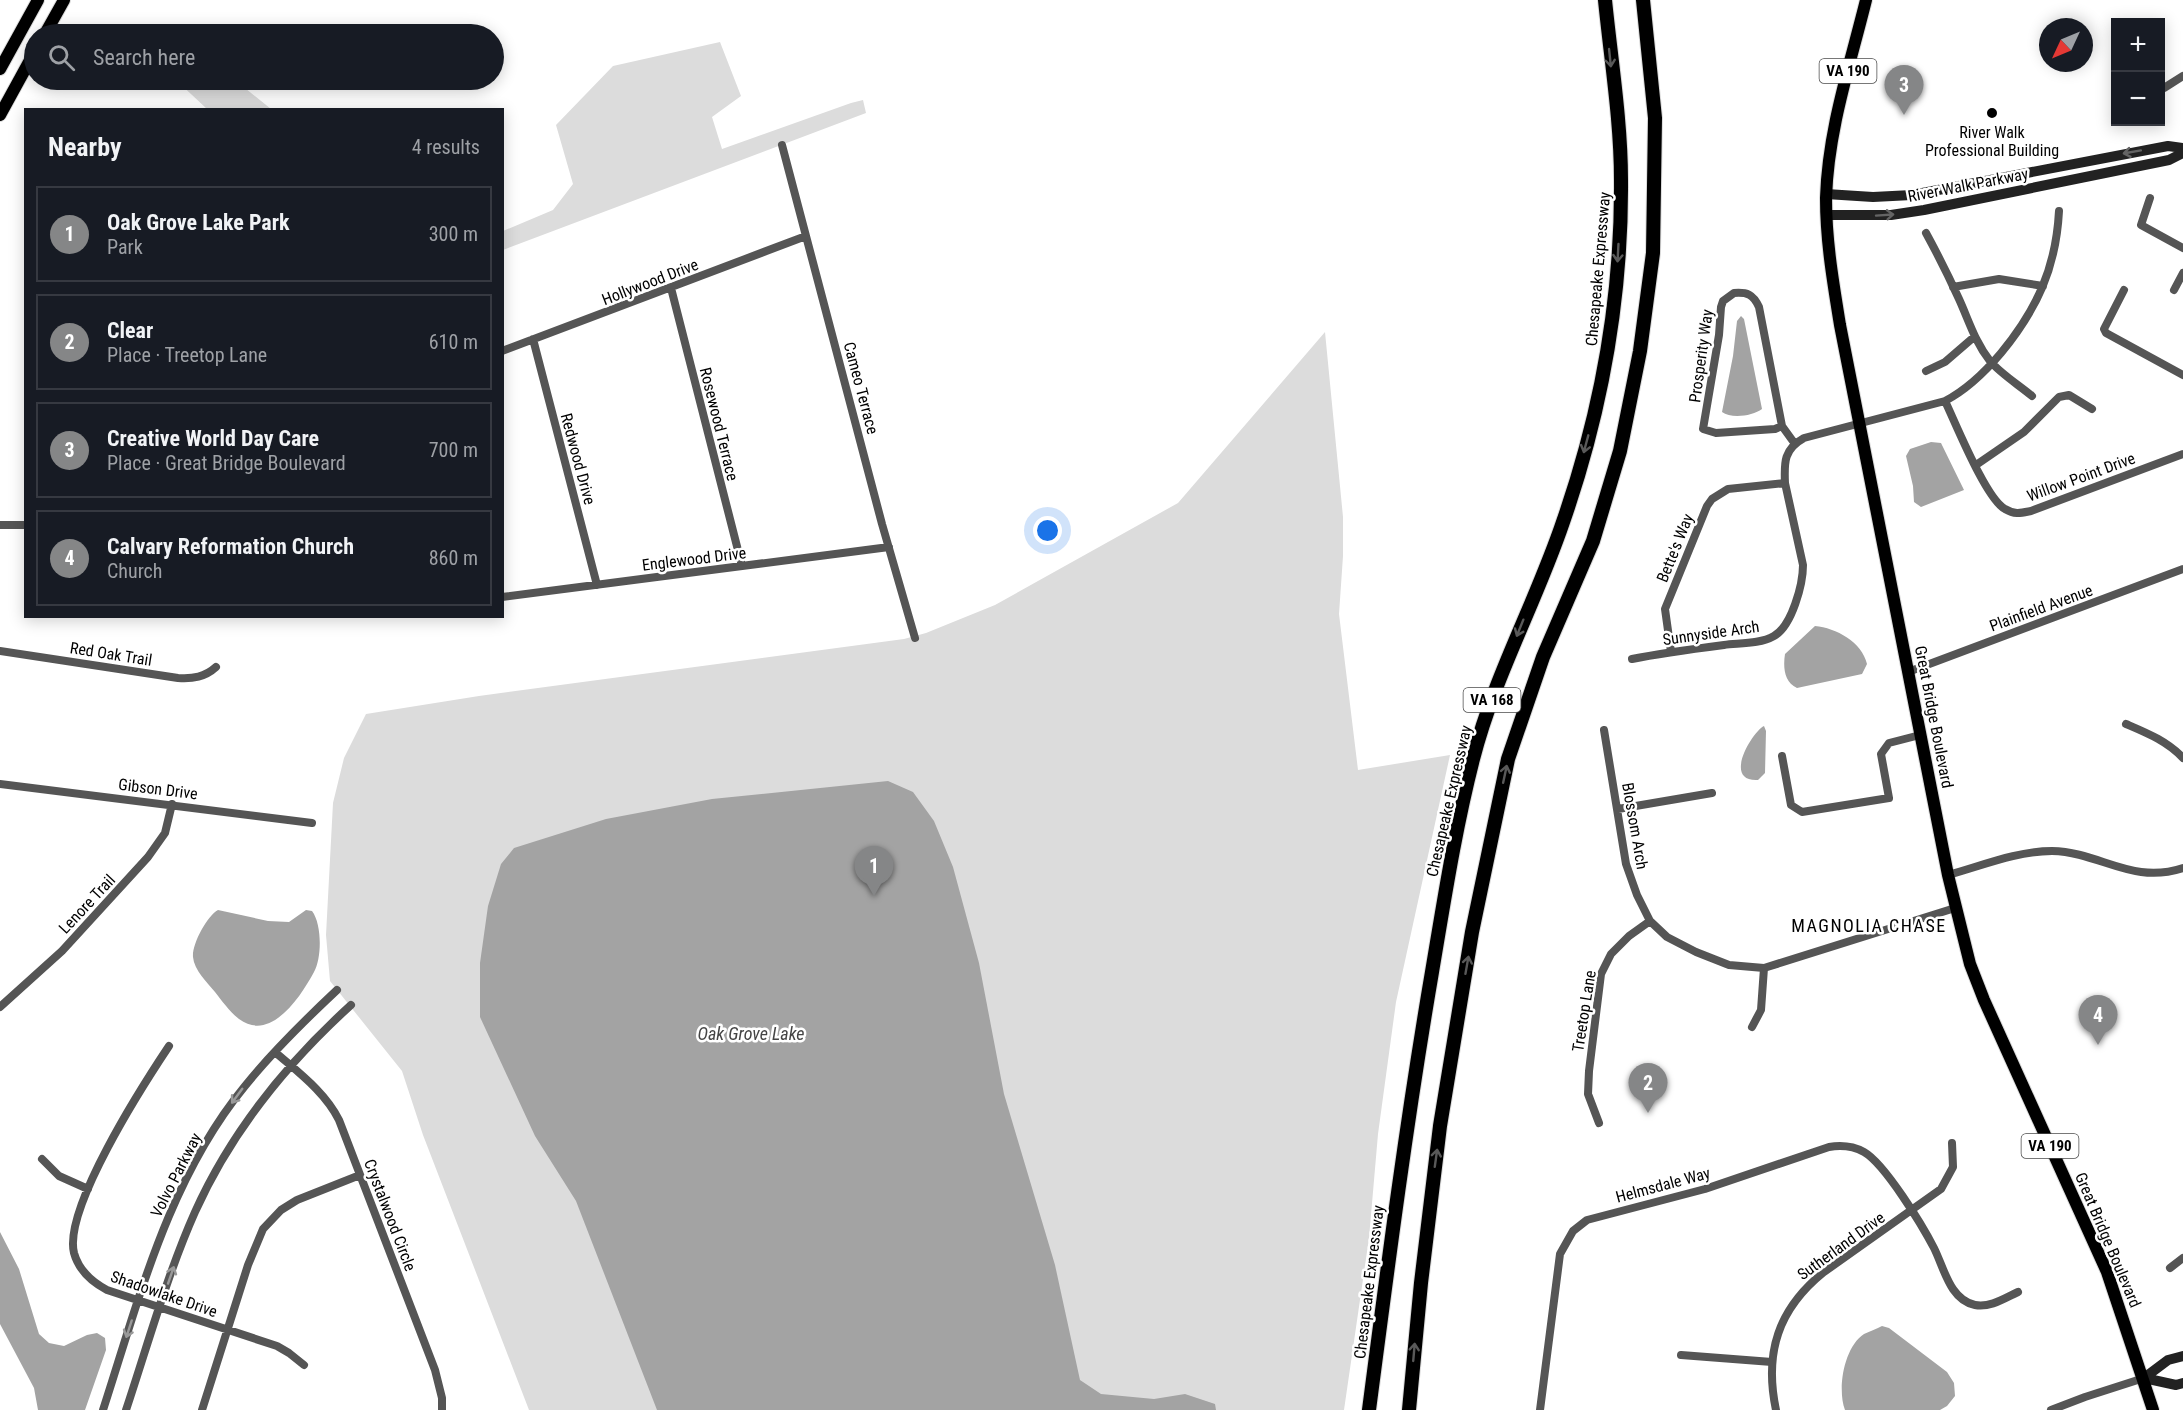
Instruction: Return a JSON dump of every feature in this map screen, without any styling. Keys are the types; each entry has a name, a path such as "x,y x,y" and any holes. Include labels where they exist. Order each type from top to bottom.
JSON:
{"highway":[{"name":"Chesapeake Expressway","path":"1369,1410 1416,1056 1455,838 1474,755 1503,668 1563,523 1586,444 1612,326 1621,180 1605,0"},
{"name":"VA 168","path":"1409,1410 1430,1199 1442,1115 1472,932 1508,759 1543,657 1593,541 1620,451 1641,351 1653,253 1655,118 1643,0"}],"main road":[{"path":"25,24 38,0"},
{"path":"51,24 64,0"},
{"name":"Great Bridge Boulevard","path":"1866,0 1832,143 1826,195 1830,266 1948,875 1971,964 1984,1000 2101,1258 2144,1378 2153,1410"},
{"path":"0,69 24,25"},
{"path":"0,114 24,71"}],"street":[{"path":"2165,87 2183,76"},
{"name":"Cameo Terrace","path":"782,145 915,638"},
{"name":"River Walk Parkway","path":"1826,195 1912,195 2168,146 2183,148"},
{"name":"River Walk Parkway","path":"1826,215 1874,215 1924,210 2169,160 2183,153"},
{"path":"2150,198 2141,225 2183,248"},
{"path":"1785,483 1784,464 1787,453 1804,438 1946,401 1959,394 1992,363 2033,309 2054,254 2059,211"},
{"path":"1926,233 1953,287 1974,337 1992,363 2032,396"},
{"name":"Hollywood Drive","path":"504,350 806,236"},
{"path":"2174,290 2183,273"},
{"path":"1953,287 1999,279 2043,286"},
{"name":"Rosewood Terrace","path":"670,288 742,566"},
{"path":"2124,290 2106,323 2106,333 2183,375"},
{"name":"Prosperity Way","path":"1782,426 1776,429 1716,433 1703,429 1719,335 1721,307 1724,301 1734,293 1749,293 1755,298 1759,307 1782,426 1795,444"},
{"path":"1926,371 1945,362 1974,337"},
{"name":"Redwood Drive","path":"533,339 597,585"},
{"path":"1976,465 2024,432 2059,397 2069,395 2092,409"},
{"name":"Willow Point Drive","path":"1946,401 1991,496 2003,509 2017,514 2031,511 2183,454"},
{"name":"Bette's Way","path":"1671,652 1665,609 1707,506 1712,499 1728,489 1785,483"},
{"name":"Sunnyside Arch","path":"1632,659 1766,639 1780,631 1790,616 1803,578 1803,565 1785,483"},
{"path":"0,525 24,525"},
{"name":"Englewood Drive","path":"504,597 889,547"},
{"name":"Plainfield Avenue","path":"1908,672 2183,569"},
{"name":"Red Oak Trail","path":"0,651 178,678 199,677 216,667"},
{"path":"2126,724 2171,747 2183,758"},
{"name":"Blossom Arch","path":"1604,730 1626,864 1631,881 1650,921 1667,937 1696,952 1729,965 1764,968 1955,908"},
{"path":"1782,756 1791,805 1802,812 1889,798 1881,754 1889,743 1920,735"},
{"name":"Gibson Drive","path":"0,784 312,823"},
{"path":"1618,809 1712,793"},
{"name":"Lenore Trail","path":"0,1007 62,951 148,857 165,833 172,804"},
{"path":"1948,875 2024,855 2051,851 2072,853 2117,868 2143,873 2161,873 2183,868"},
{"name":"Treetop Lane","path":"1599,1123 1588,1094 1601,974 1611,954 1629,936 1650,921"},
{"path":"1752,1027 1761,1010 1764,968"},
{"name":"Volvo Parkway","path":"103,1410 167,1220 197,1160 238,1095 275,1052 337,990"},
{"name":"Volvo Parkway","path":"126,1410 180,1248 196,1209 216,1170 247,1121 290,1065 351,1005"},
{"name":"Shadowlake Drive","path":"169,1046 126,1113 88,1189 73,1235 74,1254 78,1264 97,1286 277,1346 304,1365"},
{"name":"Crystalwood Circle","path":"275,1052 321,1093 333,1108 435,1370 442,1398 442,1410"},
{"name":"Sutherland Drive","path":"1776,1410 1772,1390 1772,1362 1780,1327 1799,1295 1824,1272 1933,1197 1945,1185 1953,1167 1952,1143"},
{"name":"Helmsdale Way","path":"1540,1410 1560,1254 1573,1231 1587,1220 1705,1189 1816,1150 1840,1146 1855,1148 1875,1160 1935,1250 1952,1288 1960,1299 1981,1306 1992,1304 2018,1292"},
{"path":"42,1159 58,1176 88,1189"},
{"path":"201,1410 257,1242 271,1219 297,1200 360,1175"},
{"path":"2170,1268 2183,1258"},
{"path":"1681,1355 1772,1362"},
{"path":"2051,1410 2144,1378 2168,1360 2183,1356"},
{"path":"2144,1378 2176,1385 2183,1383"}],"shaded area":[{"path":"720,42 741,96 712,117 722,149 863,100 866,113 504,250 504,231 553,210 573,184 556,125 613,66"},
{"path":"187,90 247,90 270,108 206,108"},
{"path":"1325,332 1343,517 1339,614 1358,770 1450,755 1396,1002 1378,1134 1369,1238 1344,1410 529,1410 423,1135 402,1071 330,981 326,935 333,803 344,758 366,714 479,696 904,639 926,633 995,605 1178,503"}],"water":[{"path":"1741,316 1744,319 1762,409 1736,416 1722,412 1737,321"},
{"path":"1931,442 1941,443 1964,490 1921,507 1914,502 1906,456 1910,449"},
{"path":"1815,626 1847,637 1860,649 1867,664 1862,674 1797,688 1789,682 1784,669 1785,654"},
{"path":"1764,726 1766,731 1765,773 1758,780 1747,778 1742,773 1743,756 1753,737"},
{"name":"Oak Grove Lake","path":"888,781 913,792 934,821 953,867 979,963 1004,1094 1055,1265 1080,1380 1101,1394 1154,1399 1185,1394 1215,1404 1216,1410 657,1410 576,1201 535,1136 480,1017 480,963 488,906 501,864 514,848 606,819 712,799"},
{"path":"218,910 268,921 289,922 306,910 312,911 315,917 320,941 317,966 293,1004 273,1021 262,1025 251,1025 239,1019 201,976 196,967 193,951 198,938 209,918"},
{"path":"0,1232 19,1269 39,1334 49,1343 64,1346 87,1335 97,1333 105,1338 106,1350 85,1410 38,1410 34,1388 0,1324"},
{"path":"1882,1326 1889,1328 1947,1372 1954,1383 1955,1396 1947,1406 1940,1410 1845,1410 1842,1380 1851,1348 1864,1334"}],"place":[{"name":"River Walk Professional Building","path":"1992,113"},
{"name":"Creative World Day Care","path":"1904,115"},
{"name":"Oak Grove Lake Park","path":"874,896"},
{"name":"Calvary Reformation Church","path":"2098,1045"},
{"name":"Clear","path":"1648,1113"}],"district":[{"name":"MAGNOLIA CHASE","path":"1869,925"}]}
